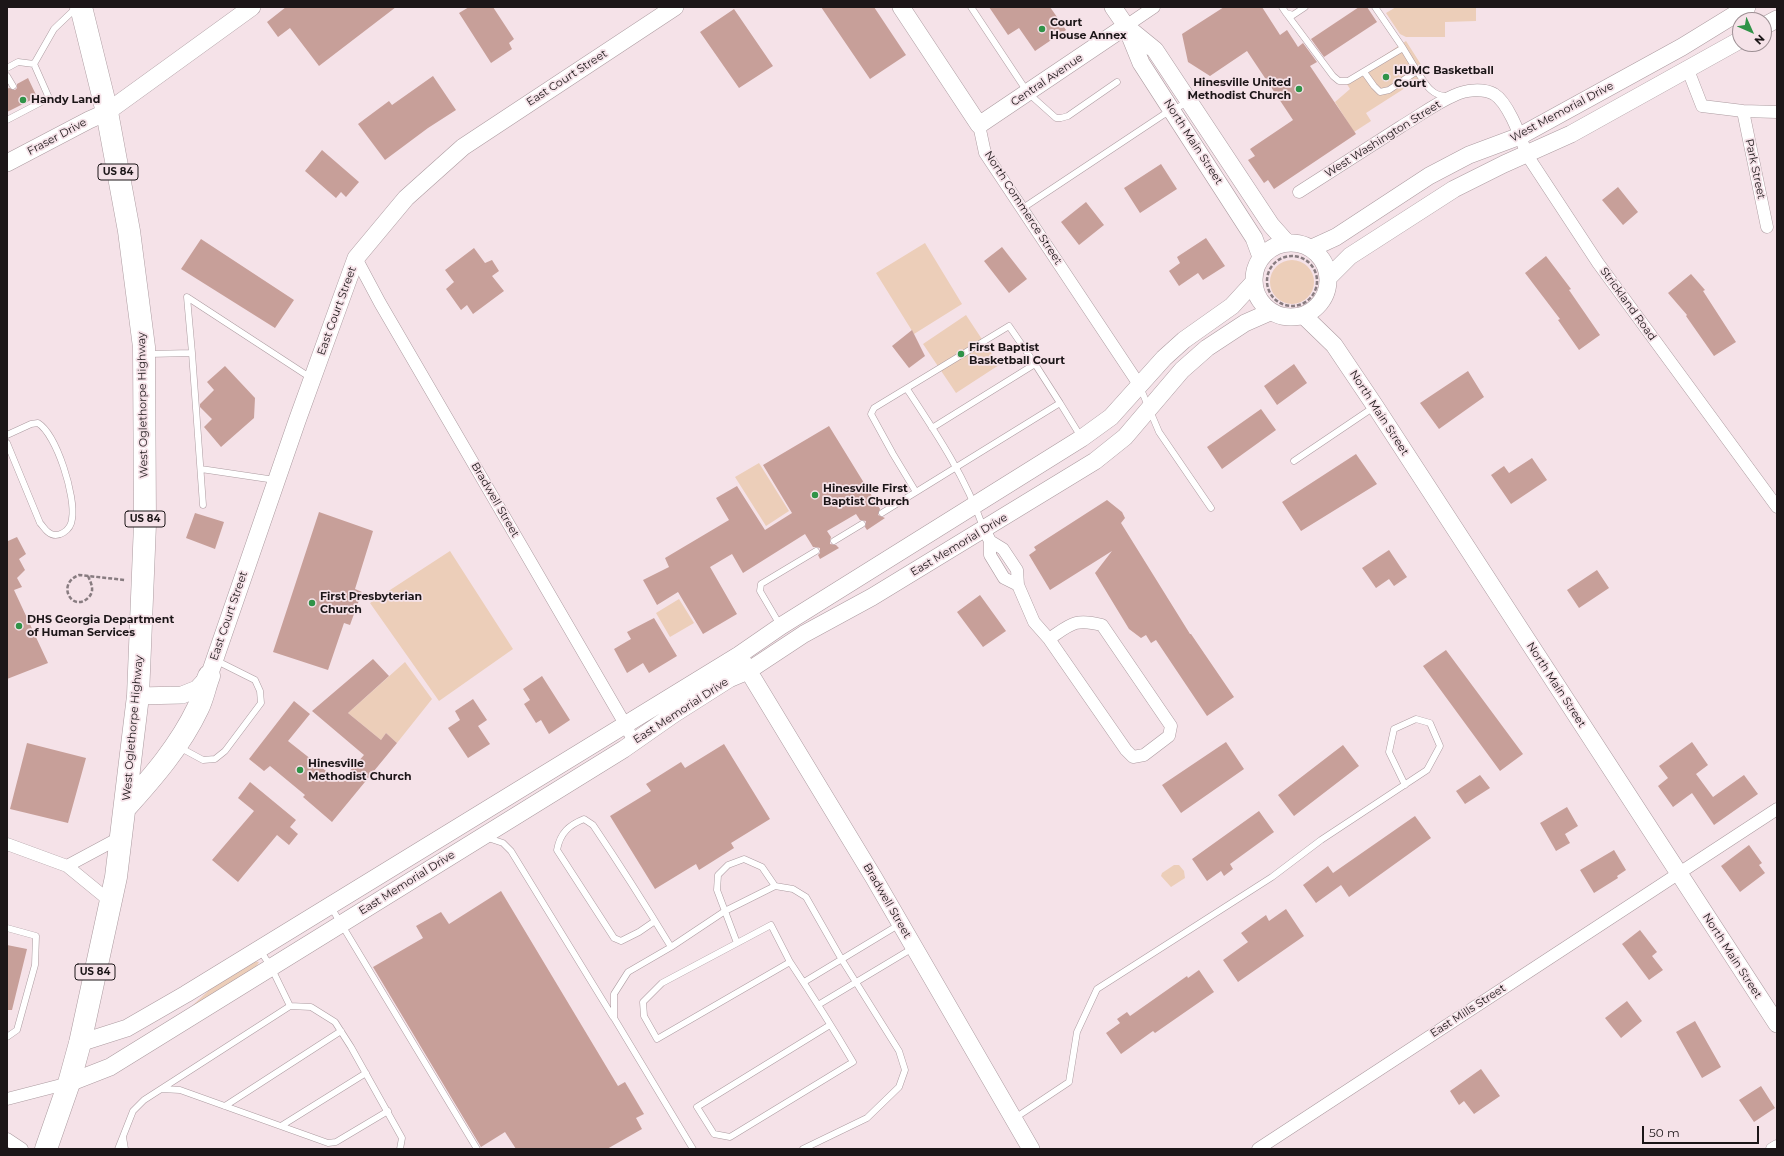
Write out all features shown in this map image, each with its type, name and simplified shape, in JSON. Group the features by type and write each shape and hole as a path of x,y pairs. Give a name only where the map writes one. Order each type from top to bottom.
{"highway":[{"name":"West Oglethorpe Highway","path":"81,7 107,112 129,231 144,354 146,524 138,696 125,808"},
{"path":"125,808 157,773 176,745 199,707 211,668"},
{"name":"US 84","path":"46,1149 69,1083 80,1043 111,902 125,808"}],"main road":[{"name":"Fraser Drive","path":"7,163 107,112 252,7"},
{"name":"East Court Street","path":"138,696 182,695 197,689 211,668 356,258 406,198 463,148 675,7"},
{"name":"North Commerce Street","path":"900,7 979,125"},
{"name":"North Main Street","path":"1113,7 1126,26 1141,63 1254,238 1261,257"},
{"name":"West Memorial Drive","path":"1308,254 1429,176 1469,155 1520,136 1682,47 1747,7"},
{"name":"Central Avenue","path":"979,125 1126,26"},
{"name":"North Main Street","path":"1126,26 1155,50 1271,225 1287,243"},
{"name":"West Memorial Drive","path":"1328,278 1350,256 1454,189 1570,134 1732,45"},
{"path":"1287,243 1297,243 1308,254 1321,257 1325,264 1328,278 1326,295 1320,304 1304,316 1285,317 1270,312 1261,302 1256,293 1254,283 1254,272 1261,257 1271,248 1287,243"},
{"name":"East Memorial Drive","path":"80,1043 127,1028 259,949 739,654 781,626 1082,438 1111,417 1164,358 1184,340 1232,306 1254,283"},
{"name":"North Main Street","path":"1320,304 1334,345"},
{"name":"East Memorial Drive","path":"69,1083 110,1067 482,837 634,742 723,683 748,671 804,634 872,596 987,536 1095,461 1125,437 1182,370 1207,348 1245,322 1270,312"},
{"name":"North Main Street","path":"1304,316 1334,345 1375,406 1777,1024"},
{"name":"Bradwell Street","path":"739,654 900,923 1032,1149"}],"street":[{"name":"Central Avenue","path":"1126,26 1154,7"},
{"path":"1688,70 1702,106 1743,111 1777,112"},
{"name":"West Washington Street","path":"1299,192 1426,111 1455,95 1469,91 1482,91 1493,94"},
{"name":"Strickland Road","path":"1493,94 1501,100 1520,136 1527,155 1598,263 1777,507"},
{"name":"Park Street","path":"1743,111 1767,227"},
{"name":"North Commerce Street","path":"979,125 985,153 1140,386"},
{"name":"Bradwell Street","path":"356,258 380,303 625,724 634,742"},
{"path":"987,536 990,555 1004,578 1018,585 1034,622 1049,639 1133,758 1144,755 1169,736 1171,726 1102,625 1085,620 1071,624 1049,639"},
{"name":"East Mills Street","path":"1258,1149 1777,809"},
{"path":"67,866 121,837"},
{"path":"7,844 67,866 111,902"},
{"path":"7,1099 69,1083"},
{"path":"7,1139 22,1149"},
{"path":"1772,1149 1777,1146"}],"lane":[{"path":"34,64 54,29 78,7"},
{"path":"971,7 1028,93 1056,118 1068,116 1117,82"},
{"path":"1284,10 1293,15 1305,7"},
{"path":"1375,7 1428,87 1438,96 1455,95"},
{"path":"1284,10 1328,70 1339,81 1348,81 1403,48"},
{"path":"7,68 18,62 34,64"},
{"path":"7,120 49,98 34,64"},
{"path":"1364,72 1380,92 1389,90 1417,71"},
{"path":"7,76 13,86"},
{"path":"1023,208 1172,110 1189,101"},
{"path":"23,104 26,110"},
{"path":"203,505 188,297 312,379"},
{"path":"916,492 892,454 870,414 874,408 1009,326 1082,438"},
{"path":"144,354 192,353"},
{"path":"932,428 1035,364"},
{"path":"1140,386 1159,432 1211,508"},
{"path":"907,389 957,467 975,505 987,536"},
{"path":"882,513 1060,403"},
{"path":"1294,461 1375,406"},
{"path":"7,435 31,424 38,423 49,433 65,470 71,489 72,519 68,528 62,534 54,536 47,532 40,523 7,443"},
{"path":"201,469 277,480"},
{"path":"834,541 862,524"},
{"path":"781,626 760,591 761,584 816,551"},
{"path":"176,745 203,760 215,759 225,751 261,703 260,691 255,680 211,668"},
{"path":"1014,1119 1069,1082 1077,1032 1097,989 1272,877 1321,840 1405,785 1427,770 1440,746 1430,723 1416,719 1394,729 1389,752 1405,785"},
{"path":"655,921 639,932 621,941 614,938 557,850 559,841 564,831 574,823 584,819 593,824 655,921 671,947"},
{"path":"482,837 499,841 512,851 693,1149"},
{"path":"737,943 717,890 718,875 728,865 744,860 762,867 775,886"},
{"path":"614,1018 614,994 628,972 671,947 725,911 775,886 793,889 806,897 842,960 899,1051 905,1070 899,1086 867,1118 803,1149"},
{"path":"330,905 478,1149"},
{"path":"804,982 900,923"},
{"path":"790,962 657,1039 644,1016 643,1002 662,983 771,925 790,962 804,982 853,1062 730,1137 714,1134 697,1107 830,1025"},
{"path":"7,928 36,936 35,965 17,1030 7,1037"},
{"path":"818,1005 914,947"},
{"path":"259,949 271,967 290,1006"},
{"path":"118,1149 133,1111 144,1100 290,1006 311,1007 335,1022 366,1072 402,1138 400,1149"},
{"path":"224,1106 341,1031"},
{"path":"281,1126 366,1072"},
{"path":"160,1089 170,1088 180,1090 328,1143 336,1142 388,1112"},
{"path":"123,1136 125,1149"}],"path":[{"path":"1308,254 1316,278 1316,286 1313,294 1300,304 1291,306 1276,300 1270,293 1267,285 1267,277 1274,263 1288,256 1308,254"},
{"path":"88,576 93,587 91,594 85,601 78,602 72,600 69,596 68,583 72,578 79,575 143,581"}],"shaded area":[{"path":"1396,7 1476,7 1476,21 1445,22 1445,37 1406,37 1400,34 1386,13"},
{"name":"HUMC Basketball Court","path":"1406,41 1427,74 1366,113 1371,121 1354,132 1335,102 1350,89 1345,81"},
{"path":"925,243 962,304 914,334 876,273"},
{"path":"1296,260 1308,266 1313,274 1313,290 1308,298 1300,303 1288,304 1276,298 1271,290 1270,278 1276,266 1284,261"},
{"name":"First Baptist Basketball Court","path":"966,315 999,365 956,393 923,344"},
{"path":"759,463 789,511 766,526 735,477"},
{"path":"450,551 513,649 439,701 370,603"},
{"path":"679,599 694,623 670,637 656,613"},
{"path":"405,662 432,699 397,743 386,733 381,740 348,713"},
{"path":"1174,865 1179,865 1184,871 1185,878 1171,887 1161,876 1162,873"},
{"path":"253,961 259,962 254,970 195,1007 193,1005 219,981"}],"building":[{"path":"286,7 396,7 319,66 290,28 278,37 267,22"},
{"path":"469,7 493,7 514,39 509,43 512,49 491,63 459,13"},
{"path":"821,7 874,7 906,55 870,79"},
{"name":"Court House Annex","path":"989,7 1050,7 1066,30 1035,51 1019,28 1008,35"},
{"name":"Hinesville United Methodist Church","path":"1224,7 1262,7 1280,35 1287,30 1298,47 1303,43 1317,62 1310,66 1356,134 1274,189 1268,180 1264,183 1248,160 1255,156 1250,149 1293,120 1247,51 1210,76 1188,62 1182,34"},
{"path":"1359,7 1367,7 1377,22 1324,57 1311,39"},
{"path":"734,9 773,66 739,88 700,32"},
{"path":"433,76 456,110 428,128 385,160 358,124 389,101 392,105"},
{"path":"28,78 37,97 7,112 7,89 9,88 15,90 17,88 17,84"},
{"path":"322,150 359,182 346,197 341,192 336,198 305,171"},
{"path":"1161,164 1177,189 1140,213 1124,188"},
{"path":"1618,187 1638,212 1623,225 1602,200"},
{"path":"1086,202 1104,225 1079,245 1061,222"},
{"path":"1206,238 1225,266 1203,280 1198,273 1179,286 1169,271 1180,263 1177,257"},
{"path":"201,239 294,300 275,328 181,269"},
{"path":"1002,247 1027,279 1009,293 984,261"},
{"path":"474,248 485,263 492,260 499,271 492,276 504,291 473,314 467,305 461,310 446,289 454,282 445,270"},
{"path":"1546,256 1571,289 1569,290 1600,335 1579,350 1558,320 1560,319 1525,273"},
{"path":"1691,274 1705,290 1703,291 1736,342 1714,356 1686,316 1687,315 1668,293"},
{"path":"912,330 925,356 909,368 892,346"},
{"path":"1294,364 1307,383 1277,405 1264,386"},
{"path":"225,366 255,398 254,418 221,447 204,427 212,419 200,407 200,404 214,390 207,382"},
{"path":"1468,371 1484,397 1439,429 1420,403"},
{"path":"1261,409 1276,430 1222,469 1207,447"},
{"path":"829,426 880,509 878,515 885,518 867,530 865,527 866,521 860,520 856,514 827,531 831,537 830,544 836,545 839,548 820,559 818,555 820,553 820,548 813,547 805,534 743,573 732,554 710,567 737,614 703,634 678,592 657,605 643,580 669,567 665,558 729,520 716,498 737,486 765,530 792,513 763,465"},
{"path":"1356,454 1377,484 1301,531 1282,502"},
{"path":"1532,458 1547,480 1511,504 1491,475 1504,466 1509,473"},
{"path":"1107,500 1122,512 1125,518 1121,523 1190,634 1234,697 1207,716 1156,640 1151,643 1146,635 1141,638 1129,629 1095,573 1112,551 1050,590 1029,555 1036,550 1034,547"},
{"path":"319,512 373,531 355,589 362,592 350,625 344,623 328,670 273,652"},
{"path":"195,513 224,522 215,549 186,538"},
{"name":"DHS Georgia Department of Human Services","path":"17,537 26,554 19,559 25,570 17,578 22,587 14,590 48,663 7,679 7,539 8,541"},
{"path":"1389,550 1407,577 1394,586 1389,579 1376,588 1362,568"},
{"path":"1597,570 1609,588 1579,608 1567,590"},
{"path":"980,595 1006,631 983,647 957,612"},
{"path":"654,618 677,656 649,673 643,663 627,673 614,649 631,639 627,632"},
{"path":"1446,650 1523,754 1500,771 1423,666"},
{"name":"Hinesville Methodist Church","path":"373,659 389,676 348,713 381,740 386,733 397,743 332,822 303,797 305,795 270,766 264,771 249,759 294,701 310,714 288,741 340,782 364,755 312,711"},
{"path":"542,676 570,720 549,734 541,720 536,723 524,704 530,700 523,689"},
{"path":"473,699 487,720 478,726 490,744 468,758 448,728 460,720 455,711"},
{"path":"1226,742 1244,769 1181,813 1162,785"},
{"path":"1692,742 1708,765 1696,774 1713,797 1744,775 1758,794 1714,825 1692,793 1673,807 1658,786 1668,778 1659,766"},
{"path":"27,743 86,758 68,823 10,809"},
{"path":"724,744 770,819 731,843 734,848 699,870 696,864 655,889 610,816 651,791 646,784 681,762 685,768"},
{"path":"1343,745 1359,766 1294,816 1278,795"},
{"path":"1480,775 1490,788 1465,804 1456,791"},
{"path":"250,782 296,820 290,827 298,834 289,845 277,835 238,882 212,860 254,811 238,798"},
{"path":"1567,807 1578,826 1565,834 1570,843 1556,851 1540,823"},
{"path":"1259,811 1274,832 1230,864 1233,869 1224,876 1221,871 1207,881 1192,859"},
{"path":"1415,816 1431,838 1349,897 1341,885 1316,903 1303,885 1328,866 1333,873"},
{"path":"1749,845 1762,863 1759,865 1765,873 1740,892 1721,866"},
{"path":"1614,850 1626,870 1617,876 1618,878 1594,893 1580,870"},
{"path":"501,891 618,1086 625,1082 644,1114 636,1118 642,1129 607,1149 516,1149 505,1132 481,1147 373,967 423,938 416,926 441,912 449,924"},
{"path":"1286,909 1304,936 1238,982 1223,960 1248,942 1241,933 1266,915 1269,921"},
{"path":"1640,930 1657,952 1652,956 1663,970 1649,980 1622,944"},
{"path":"7,945 27,949 12,1010 7,1010"},
{"path":"1199,970 1214,992 1155,1033 1153,1031 1121,1054 1106,1033 1120,1023 1117,1019 1127,1012 1130,1016 1187,976 1188,978"},
{"path":"1627,1001 1642,1021 1621,1038 1605,1018"},
{"path":"1695,1021 1721,1067 1702,1078 1676,1032"},
{"path":"1481,1069 1500,1096 1474,1114 1464,1101 1459,1105 1450,1091"},
{"path":"1761,1086 1775,1108 1754,1122 1739,1100"}],"place":[{"name":"Court House Annex","path":"1042,29"},
{"name":"HUMC Basketball Court","path":"1386,77"},
{"name":"Hinesville United Methodist Church","path":"1299,89"},
{"name":"Handy Land","path":"23,100"},
{"name":"First Baptist Basketball Court","path":"961,354"},
{"name":"Hinesville First Baptist Church","path":"815,495"},
{"name":"First Presbyterian Church","path":"312,603"},
{"name":"DHS Georgia Department of Human Services","path":"19,626"},
{"name":"Hinesville Methodist Church","path":"300,770"}]}
